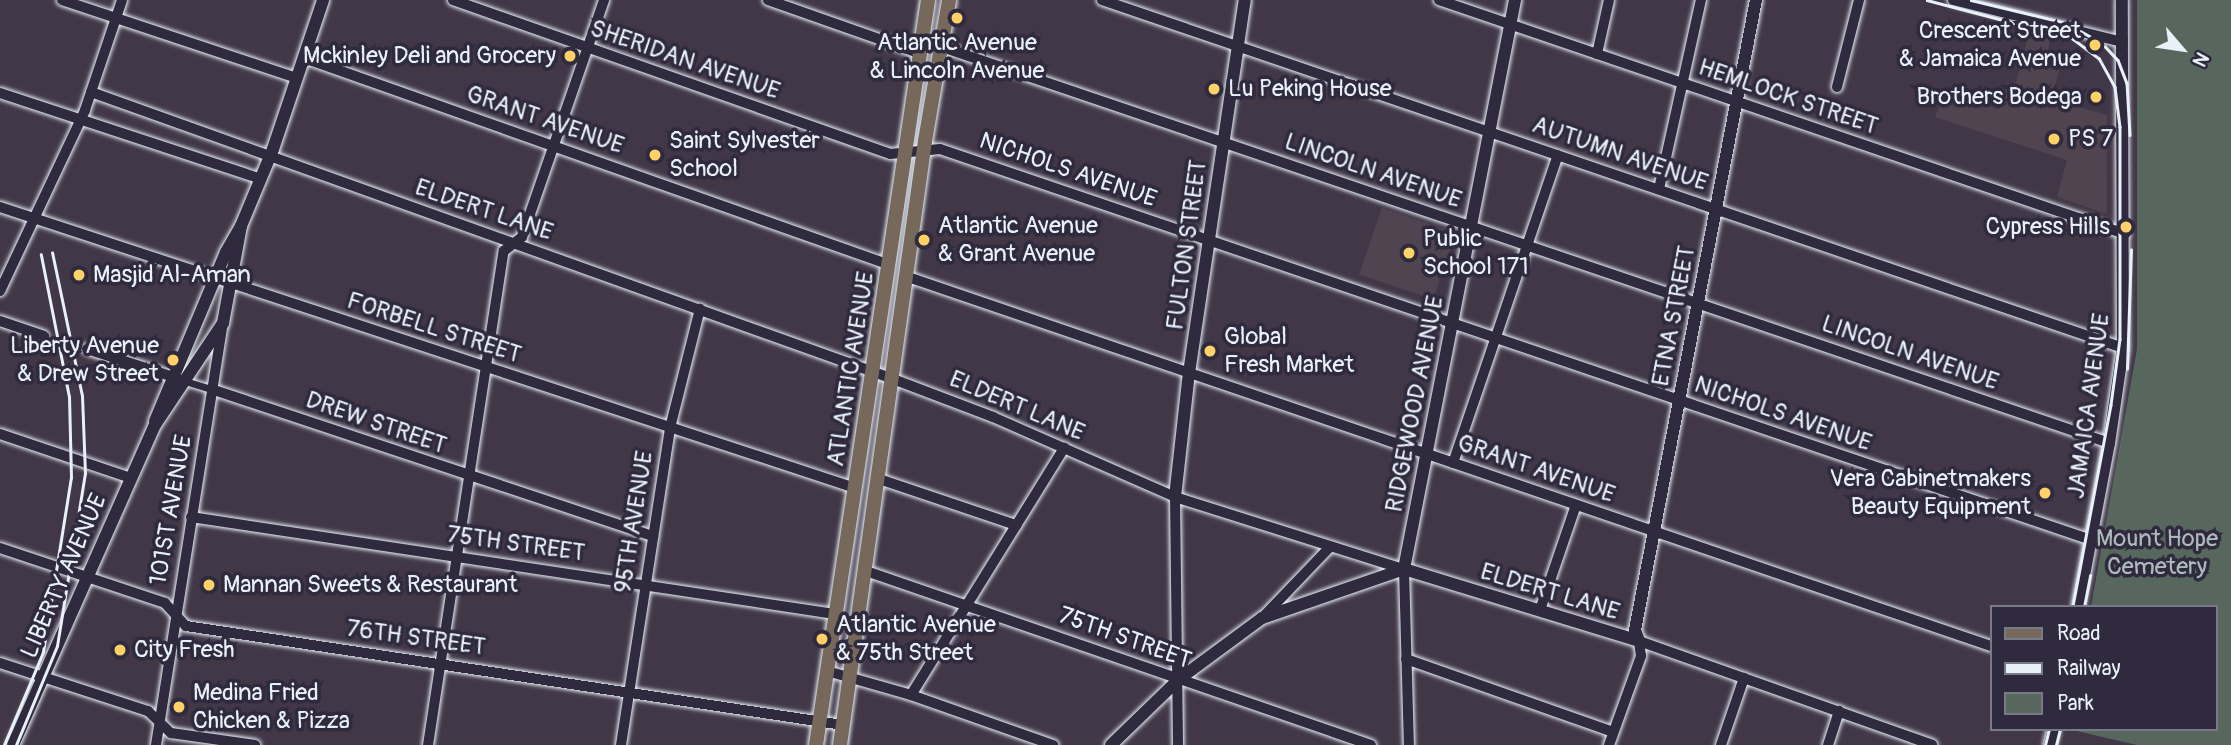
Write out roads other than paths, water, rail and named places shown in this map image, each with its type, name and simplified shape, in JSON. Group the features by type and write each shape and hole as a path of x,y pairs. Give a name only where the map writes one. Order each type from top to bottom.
{"main road":[{"name":"LIBERTY AVENUE","path":"178,379 216,278 270,158 323,0"},
{"name":"ATLANTIC AVENUE","path":"816,745 928,0"},
{"name":"ATLANTIC AVENUE","path":"840,745 924,151 949,0"},
{"name":"FULTON STREET","path":"1175,497 1189,373 1245,0"},
{"name":"RIDGEWOOD AVENUE","path":"1405,569 1515,0"},
{"name":"ETNA STREET","path":"1639,641 1635,630 1756,0"},
{"name":"JAMAICA AVENUE","path":"2078,605 2109,443 2123,348 2125,233 2122,0"},
{"name":"LIBERTY AVENUE","path":"230,283 241,226"},
{"name":"101ST AVENUE","path":"223,323 230,283"},
{"name":"LIBERTY AVENUE","path":"13,745 85,576 155,425 155,416 178,379 223,323"},
{"name":"ELDERT LANE","path":"1405,569 1639,641"},
{"path":"1111,745 1178,680 1262,618 1405,569"}],"street":[{"path":"62,0 297,78"},
{"path":"0,291 80,119 122,0"},
{"name":"SHERIDAN AVENUE","path":"453,0 890,154 905,153"},
{"path":"428,745 504,251 522,237 604,0"},
{"path":"768,0 921,54"},
{"name":"AUTUMN AVENUE","path":"1102,0 2123,348"},
{"name":"HEMLOCK STREET","path":"1439,0 2125,233"},
{"path":"1597,54 1609,0"},
{"path":"1659,189 1700,0"},
{"path":"1837,87 1859,0"},
{"path":"1953,0 1982,4 2123,42"},
{"name":"LINCOLN AVENUE","path":"942,47 2109,443"},
{"name":"GRANT AVENUE","path":"304,58 890,265"},
{"name":"ELDERT LANE","path":"91,92 893,379 1064,448 1175,497 1405,569"},
{"path":"0,93 261,179"},
{"name":"NICHOLS AVENUE","path":"905,153 940,149 2091,540"},
{"path":"1453,463 1558,155"},
{"name":"FORBELL STREET","path":"0,207 855,488"},
{"name":"GRANT AVENUE","path":"908,277 1990,646"},
{"name":"95TH AVENUE","path":"621,745 670,428 700,309"},
{"path":"0,321 44,336"},
{"name":"101ST AVENUE","path":"156,745 223,323"},
{"name":"DREW STREET","path":"87,349 653,536"},
{"path":"0,435 131,478"},
{"path":"911,695 1064,448"},
{"path":"879,478 1016,525"},
{"path":"1175,497 1178,745"},
{"path":"1540,610 1576,505"},
{"name":"75TH STREET","path":"191,517 835,614"},
{"path":"1262,618 1330,547"},
{"name":"76TH STREET","path":"0,548 165,603 186,626 843,725"},
{"path":"1405,569 1409,745"},
{"name":"75TH STREET","path":"866,570 1371,745"},
{"path":"1609,745 1641,656 1639,641"},
{"name":"ELDERT LANE","path":"1639,641 1932,745"},
{"path":"1406,659 1614,732"},
{"path":"0,663 148,711 171,733 255,745"},
{"path":"828,671 911,695 1053,745"},
{"path":"1721,745 1744,678"},
{"path":"1828,745 1839,712"}],"railway":[{"path":"1927,0 2072,38 2099,58 2115,87 2120,127 2120,339 2111,405 2073,605"},
{"path":"1971,0 2066,23 2102,43 2118,60 2127,83 2130,135"},
{"path":"2127,369 2131,250"},
{"path":"16,745 57,646 85,474 82,396 52,253"},
{"path":"4,745 43,652 71,478 69,397 41,255"},
{"path":"2084,605 2090,576"},
{"path":"2045,745 2048,731"},
{"path":"2056,745 2060,731"}],"place":[{"name":"Atlantic Avenue & Lincoln Avenue","path":"957,18"},
{"name":"Crescent Street & Jamaica Avenue","path":"2095,45"},
{"name":"Mckinley Deli and Grocery","path":"570,56"},
{"name":"Lu Peking House","path":"1214,89"},
{"name":"Brothers Bodega","path":"2096,97"},
{"name":"PS 7","path":"2054,139"},
{"name":"Saint Sylvester School","path":"655,155"},
{"name":"Cypress Hills","path":"2126,227"},
{"name":"Atlantic Avenue & Grant Avenue","path":"924,240"},
{"name":"Public School 171","path":"1409,253"},
{"name":"Masjid Al-Aman","path":"79,275"},
{"name":"Global Fresh Market","path":"1210,351"},
{"name":"Liberty Avenue & Drew Street","path":"173,360"},
{"name":"Vera Cabinetmakers Beauty Equipment","path":"2045,493"},
{"name":"Mannan Sweets & Restaurant","path":"209,585"},
{"name":"Atlantic Avenue & 75th Street","path":"822,639"},
{"name":"City Fresh","path":"120,650"},
{"name":"Medina Fried Chicken & Pizza","path":"179,707"}],"park label":[{"name":"Mount Hope Cemetery","path":"2157,553"}]}
